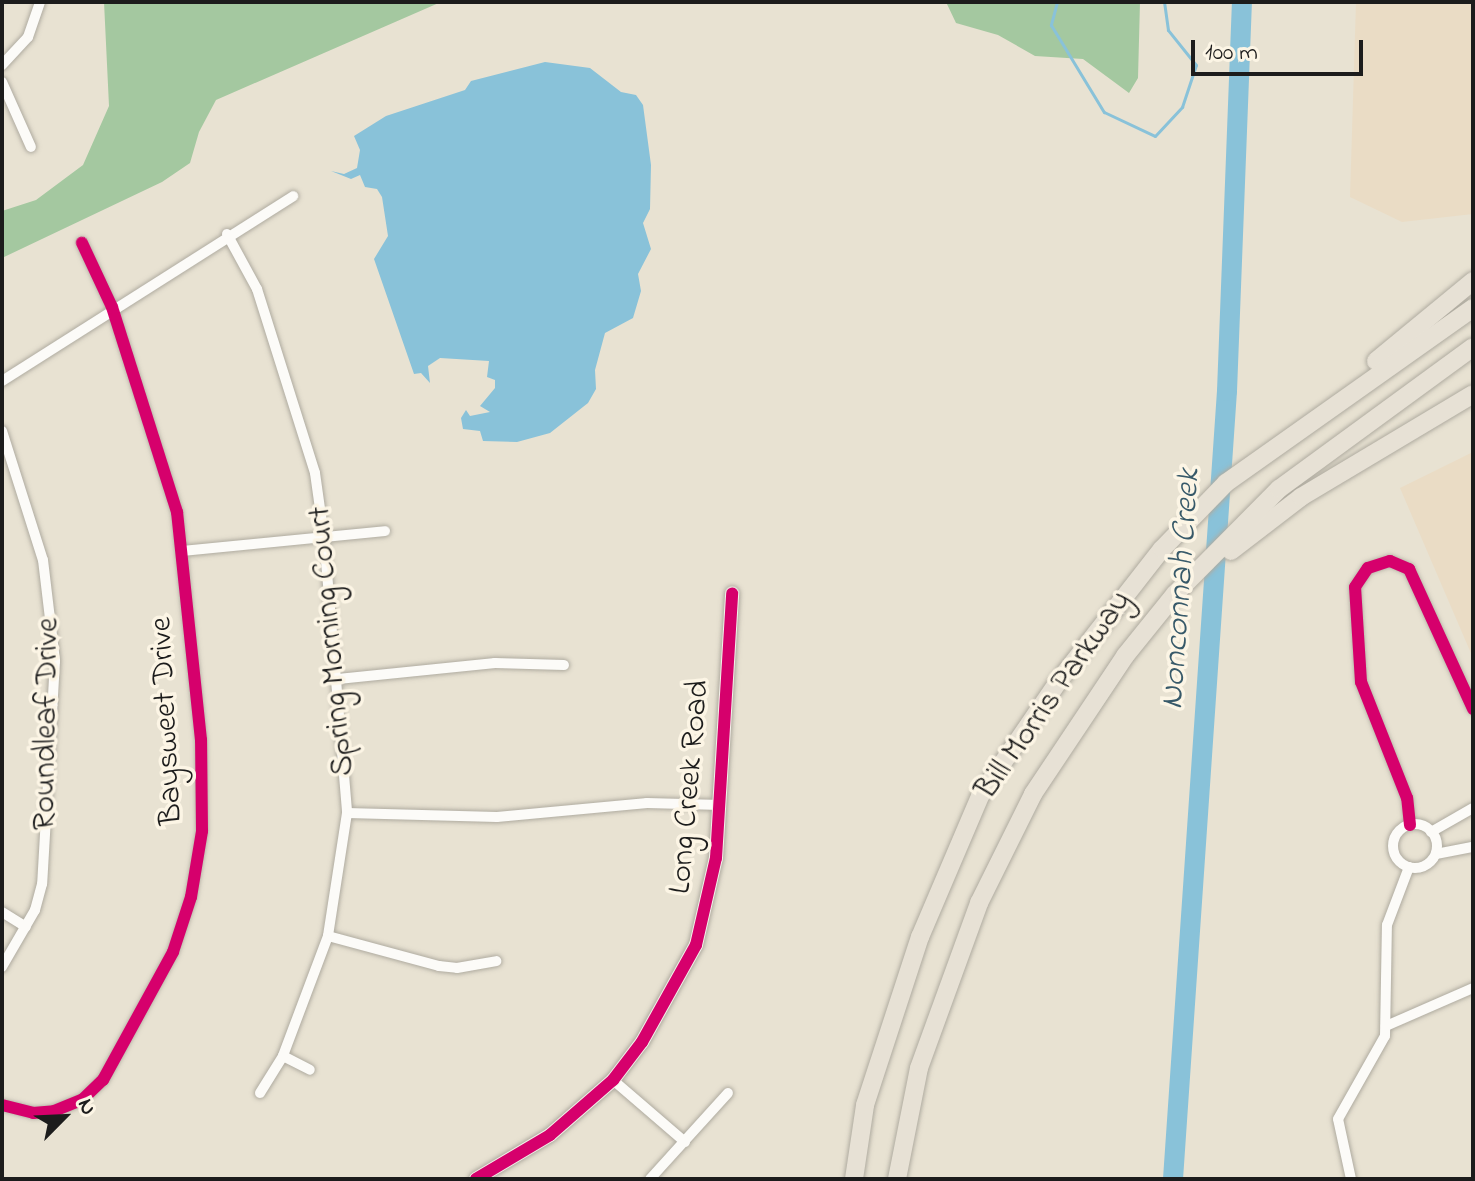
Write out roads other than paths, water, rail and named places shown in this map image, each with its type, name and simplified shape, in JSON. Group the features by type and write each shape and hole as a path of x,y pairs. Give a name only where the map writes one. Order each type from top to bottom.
{"highway":[{"path":"1295,431 1473,281"},
{"name":"Bill Morris Parkway","path":"854,1179 865,1105 920,937 980,796 1058,682 1140,576 1226,483 1295,431 1473,308"},
{"name":"Bill Morris Parkway","path":"897,1179 919,1068 979,903 1033,794 1125,656 1175,594 1307,468 1473,347"},
{"path":"1175,594 1301,497 1473,394"}],"street":[{"path":"2,65 28,37 40,2"},
{"path":"2,82 31,147"},
{"path":"2,381 112,307 293,196"},
{"name":"Spring Morning Court","path":"227,234 257,289 315,473 338,679 347,813 328,936 283,1056 260,1093"},
{"name":"Baysweet Drive","path":"2,1105 33,1113 54,1111 90,1094 156,989 184,923 197,866 204,794 182,551 170,486 112,307 82,243"},
{"name":"Roundleaf Drive","path":"2,431 40,546 54,646 45,866 41,894 2,967"},
{"path":"182,551 385,531"},
{"path":"1410,825 1407,798 1361,682 1355,587 1368,568 1401,563 1417,580 1473,709"},
{"name":"Long Creek Road","path":"476,1179 550,1135 613,1080 642,1042 696,945 716,858 732,593"},
{"path":"338,679 495,663 564,665"},
{"path":"347,813 513,816 647,803 721,805"},
{"path":"1410,825 1431,832 1473,808"},
{"path":"1410,825 1394,841 1399,860 1409,867 1427,865 1436,854 1473,847"},
{"path":"1431,832 1436,854"},
{"path":"1351,1179 1338,1119 1385,1036 1387,925 1392,901 1409,867"},
{"path":"2,912 26,927"},
{"path":"328,936 448,967 496,961"},
{"path":"1386,1026 1473,988"},
{"path":"283,1056 310,1070"},
{"path":"613,1080 685,1142"},
{"path":"650,1179 728,1093"}],"water":[{"path":"545,62 590,68 621,92 636,95 643,105 651,165 650,209 643,223 651,249 638,274 641,291 633,318 605,333 595,370 596,389 588,403 550,433 517,442 483,441 480,431 463,429 461,418 466,410 470,416 490,412 480,406 495,388 495,380 487,377 489,361 440,358 428,366 430,383 421,373 414,374 374,259 388,236 382,197 377,189 365,187 360,175 351,179 331,171 344,174 357,168 360,150 354,136 386,116 465,90 471,81"}],"waterway":[{"path":"1057,2 1051,25 1104,112 1155,136 1182,107 1196,65 1168,30 1164,2"},
{"name":"Nonconnah Creek","path":"1173,1179 1227,391 1242,2"}]}
